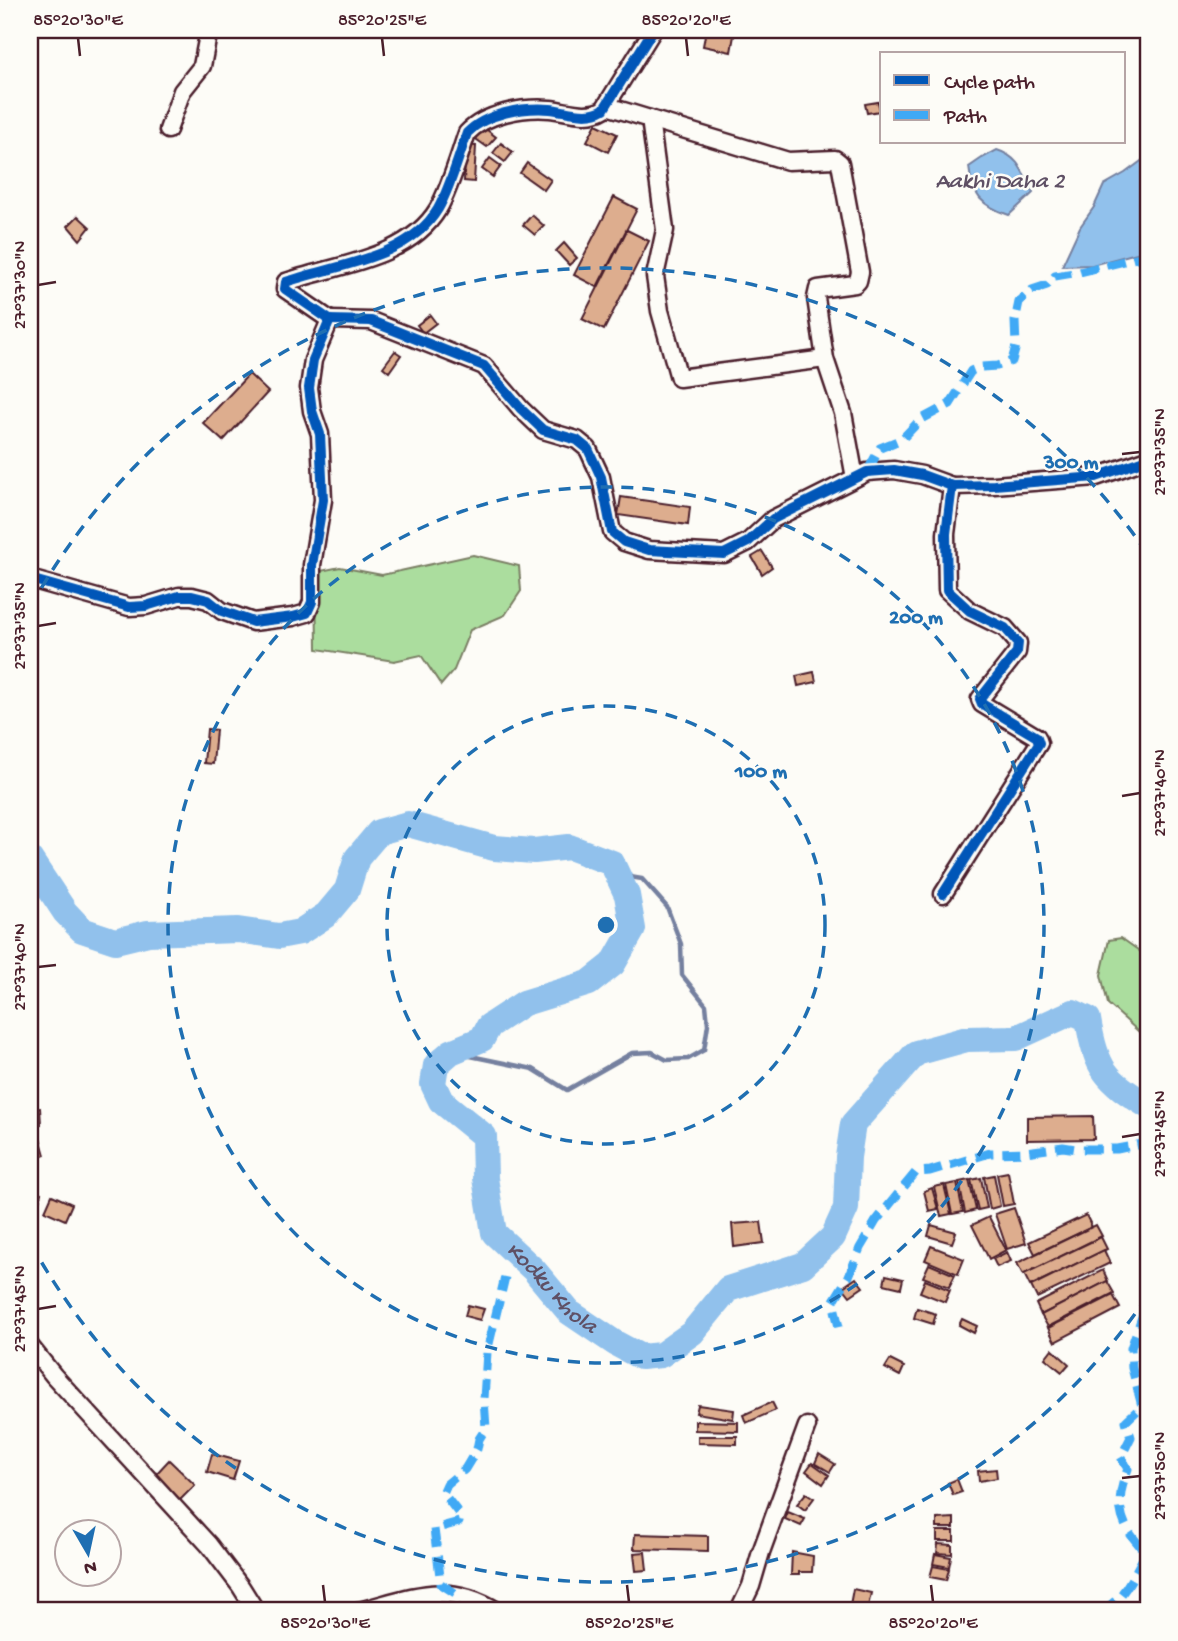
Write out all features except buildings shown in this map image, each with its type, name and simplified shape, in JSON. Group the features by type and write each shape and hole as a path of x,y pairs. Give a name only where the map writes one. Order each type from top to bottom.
{"street":[{"path":"168,130 183,91 202,65 209,30"},
{"path":"653,30 607,106 599,112 590,115 548,109 521,111 492,117 476,124 467,133 438,209 426,223 393,249 286,282 285,289 330,320 371,321 484,366 543,430 577,440 588,449 601,477 612,532 624,542 649,550 724,554 748,542 773,519 867,472 894,470 922,475 952,486 994,485 1096,477 1148,459"},
{"path":"607,106 788,161 835,159 840,163 860,272 855,284 816,292 825,359 842,413 855,478"},
{"path":"650,119 665,230 655,276 660,311 679,378 825,359"},
{"path":"30,579 129,607 146,606 179,596 192,596 208,600 222,611 253,622 293,617 307,612 312,602 312,565 323,500 320,434 312,411 309,388 313,360 330,320"},
{"path":"943,894 1040,743 1037,737 982,704 980,699 1017,652 1018,643 1005,628 970,611 947,590 946,534 952,486"},
{"path":"30,1346 54,1376 209,1545 256,1611"},
{"path":"739,1611 751,1586 807,1426"},
{"path":"358,1611 433,1593 455,1593 479,1600 497,1611"}],"green space":[{"path":"473,555 519,566 521,591 505,615 470,630 454,670 441,685 421,655 394,661 317,649 316,572 340,567 382,575"},
{"path":"1121,938 1148,957 1148,1040 1108,1004 1101,975 1109,940"}],"water":[{"name":"Aakhi Daha 2","path":"997,150 1016,162 1033,193 1009,215 985,204 976,193 970,177 969,167"},
{"path":"1148,156 1148,250 1092,265 1062,266 1104,185"}],"waterway":[{"name":"Kodku Khola","path":"30,859 65,912 82,930 115,941 148,933 238,930 279,936 300,932 326,915 347,890 357,858 379,832 408,824 494,848 534,851 569,847 612,863 627,895 633,929 613,964 589,983 524,1003 489,1026 482,1039 451,1052 436,1065 433,1084 441,1101 484,1136 485,1178 494,1233 534,1270 569,1312 641,1357 661,1355 692,1333 728,1289 803,1265 833,1237 846,1208 848,1157 853,1124 916,1053 967,1039 1016,1038 1073,1012 1088,1019 1095,1050 1105,1072 1122,1089 1148,1106"},
{"path":"451,1052 533,1069 567,1090 632,1053 652,1052 667,1060 688,1059 704,1050 708,1024 706,1005 682,975 681,944 667,907 642,879 618,875"}],"marked path":[{"path":"867,472 880,448 902,439 920,420 950,404 971,371 1012,361 1016,346 1015,321 1019,302 1032,290 1047,285 1055,276 1148,255"},
{"path":"839,1327 833,1302 876,1221 916,1172 930,1171 990,1153 1063,1147 1117,1149 1148,1143"},
{"path":"1147,1144 1148,1197"},
{"path":"455,1593 441,1584 434,1529 459,1522 460,1515 443,1493 447,1484 465,1469 486,1428 484,1399 487,1352 505,1277"},
{"path":"1101,1611 1121,1594 1145,1555 1125,1524 1120,1500 1128,1469 1121,1457 1131,1437 1126,1421 1142,1406 1132,1368 1131,1348 1148,1300"}],"cycle path":[{"path":"30,579 129,607 146,606 179,596 192,596 208,600 222,611 253,622 307,613 312,602 312,565 323,500 320,434 312,411 309,388 313,360 330,320 285,289 286,282 390,250 425,226 442,201 467,133 484,121 494,116 528,109 585,114 604,109 653,30"},
{"path":"330,320 371,321 484,366 543,430 577,440 588,449 601,477 612,532 624,542 649,550 724,554 748,542 773,519 867,472 894,470 922,475 952,486 994,485 1096,477 1148,459"},
{"path":"943,894 1039,743 1037,737 982,704 980,699 1017,652 1018,643 1005,628 970,611 947,590 946,534 952,486"}]}
